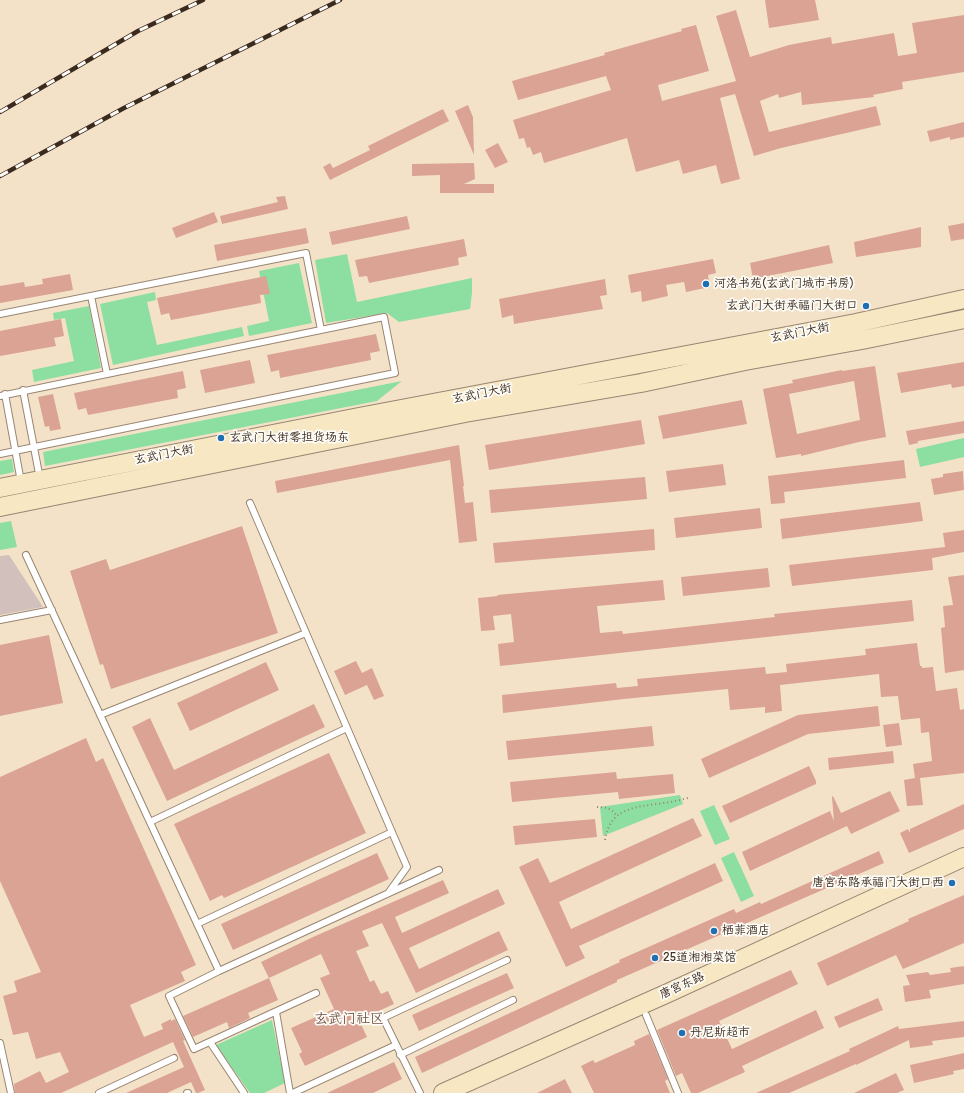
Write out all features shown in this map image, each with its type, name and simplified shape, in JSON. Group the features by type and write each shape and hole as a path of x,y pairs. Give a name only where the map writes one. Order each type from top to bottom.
{"main road":[{"name":"玄武门大街","path":"0,507 23,493 359,417 856,323 964,299"},
{"name":"玄武门大街","path":"42,489 642,383 964,319"},
{"name":"玄武门大街","path":"0,488 23,493"},
{"name":"唐宫东路","path":"443,1093 661,996 964,857"},
{"name":"唐宫东路","path":"472,1093 964,870"}],"lane":[{"path":"0,314 306,253 321,330"},
{"path":"90,296 107,374"},
{"path":"0,454 15,451 34,448 395,373 384,317 3,395 15,451 23,493"},
{"path":"23,391 42,489"},
{"path":"250,503 407,867 388,893"},
{"path":"26,555 219,971"},
{"path":"0,620 52,610"},
{"path":"100,715 306,633"},
{"path":"150,822 347,728"},
{"path":"197,924 392,832"},
{"path":"316,993 194,1049 169,996 219,971 439,870"},
{"path":"420,1093 383,1018 507,960"},
{"path":"400,1054 513,1000"},
{"path":"276,1012 292,1093 396,1045"},
{"path":"646,1015 678,1093"},
{"path":"210,1042 244,1093"},
{"path":"0,1043 11,1093"},
{"path":"99,1093 174,1058"}],"path":[{"path":"605,840 606,832 611,822 620,813 633,808 688,798"},
{"path":"597,807 608,807 617,816"}],"shaded area":[{"path":"9,555 43,607 0,615 0,556"}],"green space":[{"path":"347,254 357,302 472,278 470,309 399,322 387,313 326,323 315,260"},
{"path":"299,263 312,323 249,336 247,326 269,321 259,271"},
{"path":"155,292 156,300 147,302 157,345 242,327 244,336 113,365 100,304"},
{"path":"89,306 101,368 34,382 32,370 74,361 65,318 54,320 53,313"},
{"path":"402,381 377,401 45,466 43,452"},
{"path":"964,438 964,457 920,467 916,449"},
{"path":"12,459 14,472 0,475 0,461"},
{"path":"11,521 17,547 0,550 0,523"},
{"path":"680,795 683,804 603,836 600,807"},
{"path":"714,805 730,839 715,845 700,811"},
{"path":"734,852 754,896 741,902 721,858"},
{"path":"272,1020 285,1083 264,1093 250,1093 216,1045"}],"building":[{"path":"765,0 815,0 819,20 769,28"},
{"path":"736,10 750,57 789,45 831,37 832,44 894,33 898,56 917,53 912,23 964,15 964,72 902,82 903,89 873,95 874,97 802,105 801,92 779,98 778,94 760,101 769,132 876,106 881,125 781,148 754,156 735,94 720,98 740,179 721,184 716,165 683,174 679,160 636,172 627,138 544,163 541,152 533,155 530,147 527,148 524,138 519,139 513,120 611,90 606,76 518,100 512,81 605,55 604,53 682,31 681,29 696,25 709,71 658,85 662,101 736,81 716,16"},
{"path":"468,105 473,117 474,155 455,111"},
{"path":"443,109 449,121 330,180 323,167 330,163 333,168 370,150 368,146"},
{"path":"964,122 964,137 950,140 950,137 930,142 927,131"},
{"path":"498,143 508,162 495,168 485,150"},
{"path":"474,163 475,179 464,184 494,184 494,193 440,193 440,175 412,176 412,164"},
{"path":"285,196 288,209 222,224 220,216 278,202 276,197"},
{"path":"214,212 218,222 176,238 172,228"},
{"path":"407,216 410,229 332,245 329,232"},
{"path":"964,223 964,239 951,241 948,226"},
{"path":"921,227 921,247 856,257 854,242"},
{"path":"306,228 309,243 217,261 214,245"},
{"path":"464,239 467,256 458,258 459,265 369,283 367,276 359,277 355,260"},
{"path":"829,245 833,263 753,279 750,263"},
{"path":"713,259 716,273 708,275 710,287 686,292 684,282 666,285 668,296 642,302 641,291 631,293 628,275"},
{"path":"70,274 73,290 0,303 0,286 24,282 25,287 43,284 42,279"},
{"path":"266,276 270,294 260,295 261,303 171,320 169,313 161,315 157,298"},
{"path":"605,279 607,295 600,296 603,309 514,324 513,315 502,318 499,299"},
{"path":"61,319 64,336 54,338 56,346 0,356 0,331"},
{"path":"376,334 380,351 370,353 371,360 280,378 279,370 271,372 267,355"},
{"path":"250,360 255,383 205,393 200,370"},
{"path":"964,362 964,386 952,388 951,384 901,393 897,373"},
{"path":"875,366 886,437 801,456 801,454 776,458 763,389 793,383 792,380","holes":["854,381 860,420 797,434 789,394"]},
{"path":"183,371 186,388 177,390 178,398 88,415 86,408 78,410 74,393"},
{"path":"53,394 61,429 50,431 49,426 45,427 38,397"},
{"path":"742,400 747,424 663,439 658,416"},
{"path":"641,420 645,444 489,470 485,445"},
{"path":"964,421 964,433 918,441 918,443 909,445 906,431"},
{"path":"459,445 465,503 473,502 477,541 459,543 450,460 277,493 275,481"},
{"path":"904,460 906,478 784,492 785,503 771,504 768,476"},
{"path":"723,464 726,485 669,492 666,471"},
{"path":"963,471 964,490 934,495 931,479 943,477 943,474"},
{"path":"645,477 647,499 491,513 489,490"},
{"path":"920,502 923,521 782,539 780,519"},
{"path":"760,508 762,528 676,538 674,518"},
{"path":"242,526 278,633 111,689 103,664 100,665 70,571 106,559 110,570"},
{"path":"654,529 655,550 495,563 493,543"},
{"path":"964,530 964,552 932,558 933,570 792,586 789,565 945,547 943,533"},
{"path":"768,568 770,587 683,596 681,577"},
{"path":"964,575 964,670 945,673 941,628 945,627 943,606 953,605 948,577"},
{"path":"663,580 665,600 597,606 600,633 622,631 623,634 775,617 774,614 912,600 914,621 500,666 498,644 514,642 511,614 493,616 495,630 481,631 478,598"},
{"path":"49,635 63,703 0,716 0,645"},
{"path":"917,643 920,666 922,666 922,668 933,667 936,691 957,688 960,710 964,709 964,773 920,778 923,805 907,806 904,780 915,778 913,764 932,761 929,732 921,733 920,718 901,720 898,696 881,697 879,674 780,685 782,711 765,713 765,707 730,710 728,689 503,713 502,695 616,683 617,688 638,686 637,679 765,667 766,674 787,672 786,664 866,655 865,649"},
{"path":"356,661 362,673 372,668 384,696 374,700 367,685 345,695 334,671"},
{"path":"266,662 279,690 190,731 177,703"},
{"path":"314,704 325,727 167,801 132,727 150,718 174,770"},
{"path":"878,706 880,726 808,734 709,778 701,759 798,715"},
{"path":"899,723 902,745 886,747 883,725"},
{"path":"652,726 654,746 508,760 506,741"},
{"path":"86,738 96,762 103,758 196,965 181,972 185,981 130,1005 144,1037 163,1029 161,1024 171,1019 171,1021 175,1019 205,1090 198,1093 196,1093 191,1082 167,1093 126,1093 184,1067 173,1042 61,1093 15,1093 14,1084 40,1071 46,1083 69,1072 60,1052 36,1059 28,1032 13,1035 3,996 17,992 14,981 41,972 0,881 0,777"},
{"path":"893,751 894,763 829,770 828,758"},
{"path":"329,753 366,833 224,898 222,895 210,901 174,824"},
{"path":"809,766 816,784 730,823 722,806"},
{"path":"616,772 617,779 673,774 675,793 619,799 618,792 512,802 510,782"},
{"path":"890,791 900,811 851,834 847,826 750,871 742,852 830,811 834,821 833,796 841,813"},
{"path":"964,804 964,829 909,853 900,833 908,829 910,833 910,829"},
{"path":"693,818 702,836 559,902 571,929 715,863 723,881 579,946 585,958 566,967 519,867 538,858 550,883"},
{"path":"595,819 597,837 515,845 513,826"},
{"path":"879,851 884,863 617,980 617,982 422,1073 415,1057 620,962 619,960 734,909 736,913 760,902 761,904"},
{"path":"377,853 389,879 233,950 221,924"},
{"path":"443,880 449,893 395,917 402,933 498,889 505,904 409,948 419,969 499,931 508,950 416,993 382,923 362,931 369,946 356,951 370,982 374,980 381,994 388,991 394,1004 359,1020 367,1037 305,1066 299,1054 302,1052 291,1028 334,1009 320,978 330,974 321,954 269,978 261,962 313,937"},
{"path":"964,895 964,943 903,969 896,955 827,986 817,963 909,921 908,919"},
{"path":"964,966 964,984 929,990 931,998 905,1002 903,986 910,985 906,975 928,972 930,975 951,972 950,968"},
{"path":"791,970 798,984 719,1021 732,1049 816,1010 824,1028 742,1066 745,1072 698,1093 691,1093 682,1073 676,1076 657,1030"},
{"path":"507,973 514,988 419,1031 412,1015"},
{"path":"269,978 278,1000 248,1013 250,1018 229,1028 227,1022 193,1037 183,1016"},
{"path":"878,998 883,1010 839,1028 834,1017"},
{"path":"964,1021 964,1037 932,1041 933,1045 910,1048 909,1040 856,1065 789,1093 756,1093 850,1051 849,1049 898,1026 899,1029"},
{"path":"649,1034 668,1079 665,1081 670,1093 594,1093 581,1066 593,1060 595,1063 635,1045 634,1041"},
{"path":"964,1053 964,1069 953,1071 954,1074 914,1083 910,1065"},
{"path":"394,1062 402,1079 373,1093 327,1093"},
{"path":"896,1073 904,1090 897,1093 854,1093"},
{"path":"565,1079 572,1093 537,1093"}],"railway":[{"path":"0,112 138,31 203,0"},
{"path":"0,176 124,108 340,0"}],"place":[{"name":"河洛书苑(玄武门城市书房)","path":"706,284"},
{"name":"玄武门大街承福门大街口","path":"866,306"},
{"name":"玄武门大街零担货场东","path":"221,438"},
{"name":"唐宫东路承福门大街口西","path":"952,883"},
{"name":"栖菲酒店","path":"714,931"},
{"name":"25道湘湘菜馆","path":"655,958"},
{"name":"丹尼斯超市","path":"682,1033"}],"district":[{"name":"玄武门社区","path":"349,1019"}]}
